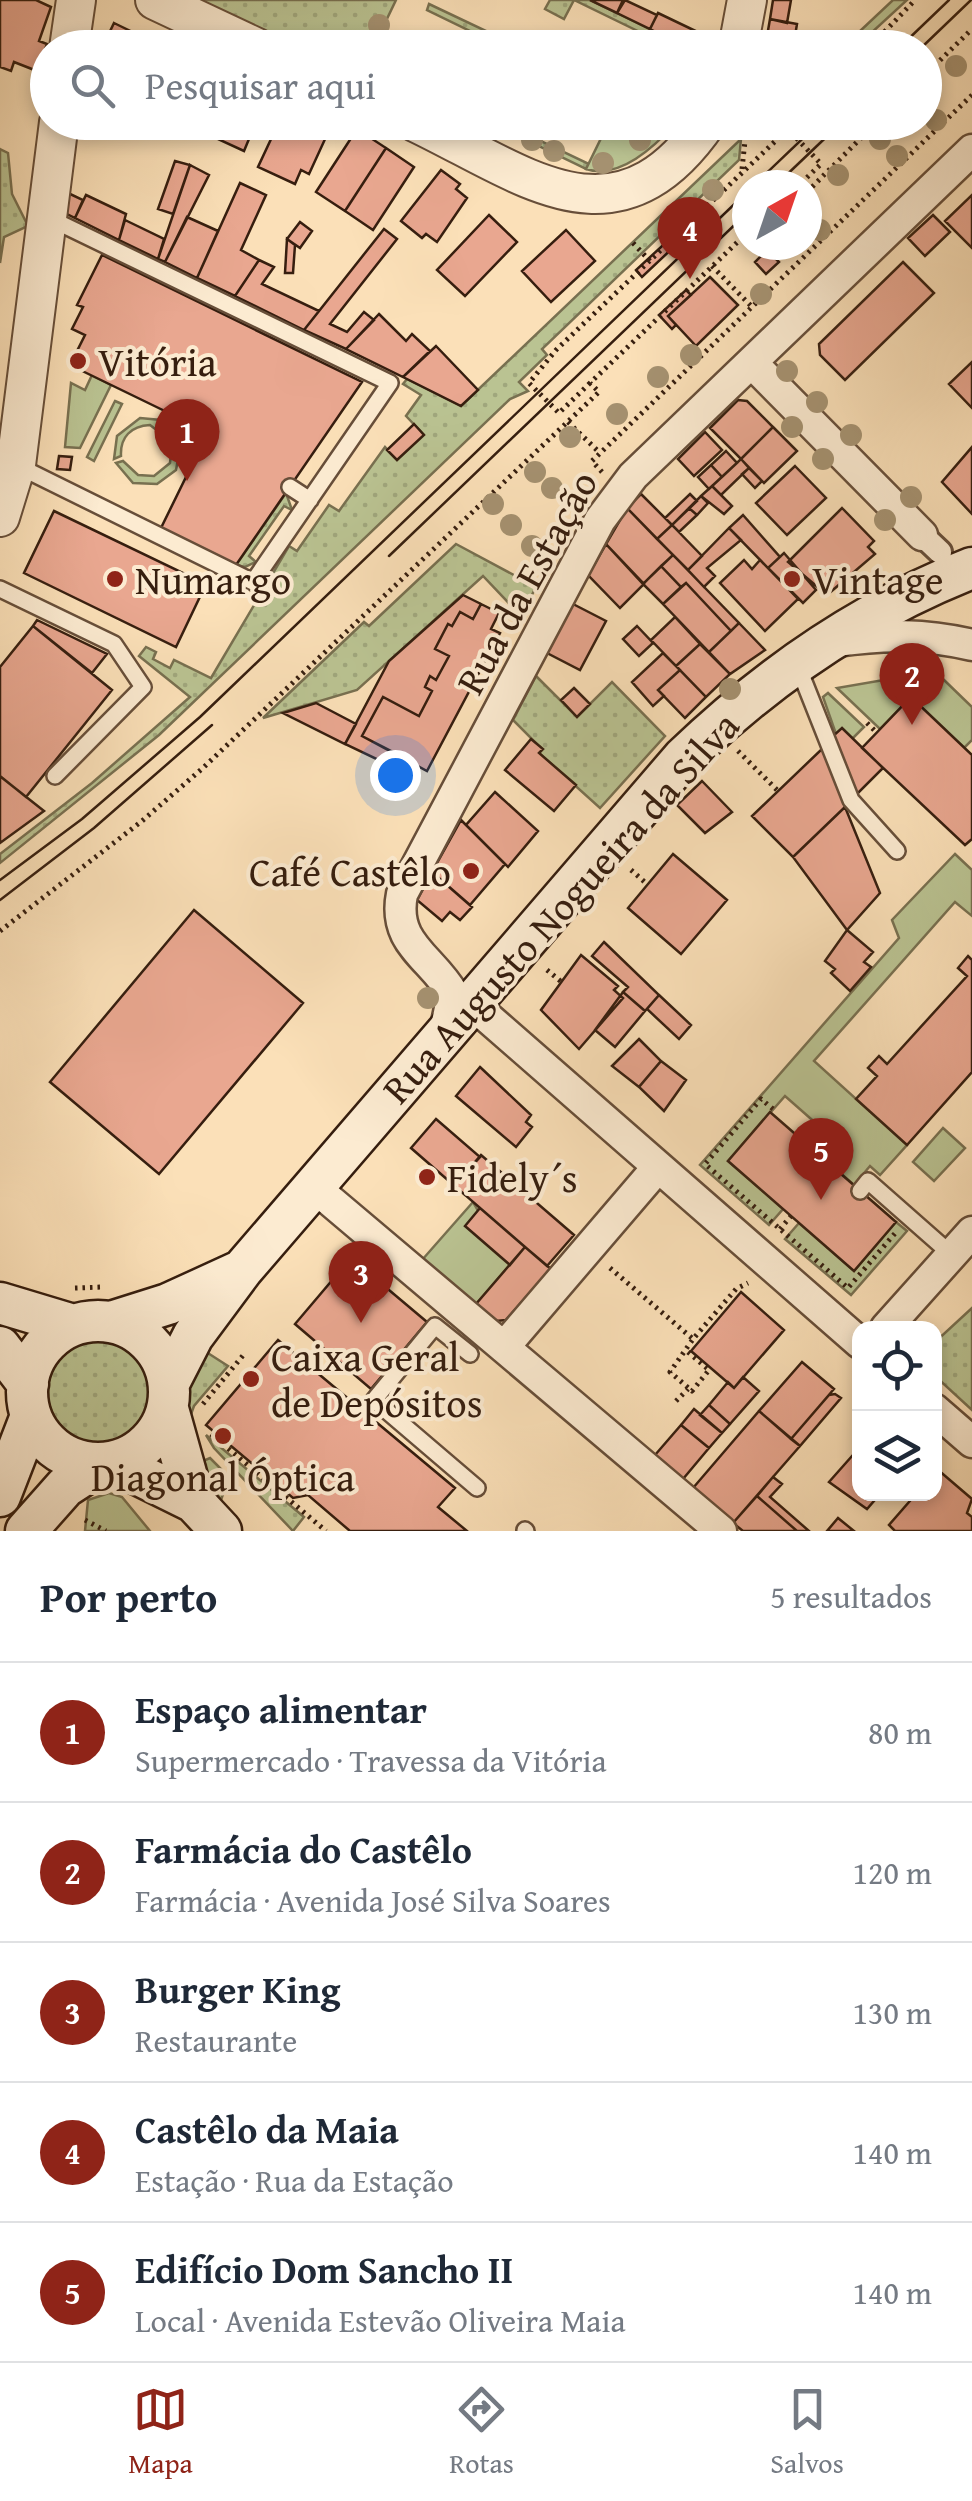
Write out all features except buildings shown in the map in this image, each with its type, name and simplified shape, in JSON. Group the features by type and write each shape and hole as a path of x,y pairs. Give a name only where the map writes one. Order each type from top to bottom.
{"main road":[{"name":"Rua Augusto Nogueira da Silva","path":"178,1401 193,1336 242,1270 683,758 742,701 810,652 892,602 945,552"},
{"name":"Rua Augusto Nogueira da Silva","path":"92,1305 168,1304 242,1270"},
{"path":"0,1304 92,1305 145,1338 161,1359 178,1401 194,1502"},
{"path":"0,1496 42,1348 92,1305"},
{"path":"0,1347 59,1451 108,1462 194,1502 222,1531"},
{"path":"26,1531 66,1487 148,1443 178,1401"}],"street":[{"path":"72,30 76,0"},
{"path":"156,0 218,30"},
{"path":"741,30 747,0"},
{"path":"0,517 57,140"},
{"path":"452,140 556,190 596,197 628,190 656,174 693,140"},
{"name":"Rua da Estação","path":"444,1036 453,994 408,942 399,919 402,894 614,498 972,150"},
{"path":"752,363 945,552"},
{"path":"810,652 872,636 938,636 972,645"},
{"path":"471,1004 852,1336"},
{"path":"504,1347 658,1167"},
{"path":"314,1187 722,1531"},
{"path":"892,1321 962,1244"},
{"path":"936,1411 972,1442"}],"lane":[{"path":"14,428 253,582 390,384 46,216"},
{"path":"290,487 310,500"},
{"path":"0,589 114,644 143,686 54,776"},
{"path":"810,652 850,800 897,851"},
{"path":"860,1191 868,1181 962,1244"},
{"path":"470,1354 435,1326 374,1400 477,1488"}],"path":[{"path":"886,30 915,0"},
{"path":"942,58 972,29"},
{"path":"742,170 745,140"},
{"path":"744,170 775,140"},
{"path":"801,140 821,164 814,170"},
{"path":"822,177 859,140"},
{"path":"732,182 529,383 558,413 732,247"},
{"path":"633,243 650,261"},
{"path":"712,265 752,307"},
{"path":"0,931 142,822 204,767 568,422 598,392 590,383"},
{"path":"568,422 600,453"},
{"path":"867,724 877,732"},
{"path":"732,745 778,791"},
{"path":"626,866 647,884"},
{"path":"541,964 564,984"},
{"path":"773,1109 761,1099 704,1164 848,1288 902,1226"},
{"path":"778,1230 791,1216"},
{"path":"596,1256 693,1339"},
{"path":"688,1352 670,1372 692,1392 709,1370 688,1352 684,1349 736,1289"},
{"path":"178,1401 245,1353"},
{"path":"676,1402 688,1388"},
{"path":"209,1432 323,1530"},
{"path":"86,1520 106,1531"}],"green space":[{"path":"189,0 396,0 382,30 252,30"},
{"path":"550,0 574,0 564,19 545,9"},
{"path":"574,0 590,0 652,30 636,30"},
{"path":"893,0 907,0 874,30 861,30"},
{"path":"429,4 484,30 468,30 427,10"},
{"path":"526,140 539,140 589,164 586,169"},
{"path":"600,140 659,140 624,165 611,170 586,169"},
{"path":"741,140 739,160 542,349 547,355 519,382 528,391 510,399 159,735 0,863 0,854 92,783 190,697 139,656 146,647 156,652 153,659 170,668 174,660 211,678 289,546 297,551 329,505 339,511 385,447 397,460 423,434 406,416 421,395 403,384 407,379 461,406"},
{"path":"0,149 8,153 12,194 28,226 4,237 0,263"},
{"path":"92,375 111,385 80,448 65,447 71,383 85,390"},
{"path":"115,401 122,404 94,461 87,457"},
{"path":"140,418 161,420 179,438 171,441 150,425 137,428 125,438 121,456 114,459 117,436"},
{"path":"181,443 176,470 157,484 133,483 116,463 123,461 138,475 154,476 170,463 172,445"},
{"path":"286,493 292,510 284,506 249,556 256,562 245,567 236,565"},
{"path":"456,544 536,587 521,616 483,576 357,690 263,718 364,622 369,626"},
{"path":"536,676 577,717 612,682 665,736 600,808 539,753 542,749 513,720"},
{"path":"907,676 929,678 880,729 837,688"},
{"path":"943,679 972,707 972,740 964,748 918,705"},
{"path":"828,693 864,727 852,739 836,734 823,697"},
{"path":"955,854 972,870 972,916 955,902 814,1061 907,1145 880,1175 870,1166 854,1185 814,1150 827,1133 785,1096 728,1161 783,1209 769,1225 700,1165 899,938 892,920"},
{"path":"943,1128 965,1148 934,1181 913,1162"},
{"path":"473,1202 510,1265 476,1304 422,1260"},
{"path":"896,1222 907,1231 851,1295 785,1239 799,1223 854,1271"},
{"path":"972,1308 972,1410 942,1382 942,1336"},
{"path":"100,1340 120,1344 137,1355 148,1372 152,1392 148,1412 137,1429 120,1440 100,1444 80,1440 63,1429 52,1412 48,1392 52,1372 63,1355 80,1344"},
{"path":"200,1348 228,1366 194,1406 190,1417 184,1409"},
{"path":"206,1435 304,1517 293,1531 214,1448"},
{"path":"210,1458 229,1477 221,1500 196,1464"},
{"path":"109,1493 122,1497 150,1531 85,1531 88,1500"}],"tram line":[{"path":"918,30 949,0"},
{"path":"940,30 971,0"},
{"path":"770,170 801,140"},
{"path":"792,170 823,140"},
{"path":"0,880 82,819 200,717 732,206"},
{"path":"389,556 732,227"},
{"path":"0,900 94,828 212,725"}],"place":[{"name":"Castêlo da Maia","path":"690,279"},
{"name":"Vitória","path":"78,361"},
{"name":"Espaço alimentar","path":"187,481"},
{"name":"Numargo","path":"115,579"},
{"name":"Vintage","path":"792,579"},
{"name":"Farmácia do Castêlo","path":"912,725"},
{"name":"Café Castêlo","path":"471,871"},
{"name":"Fidely´s","path":"427,1177"},
{"name":"Edifício Dom Sancho II","path":"821,1200"},
{"name":"Burger King","path":"361,1323"},
{"name":"Caixa Geral de Depósitos","path":"251,1379"},
{"name":"Diagonal Óptica","path":"223,1436"}]}
